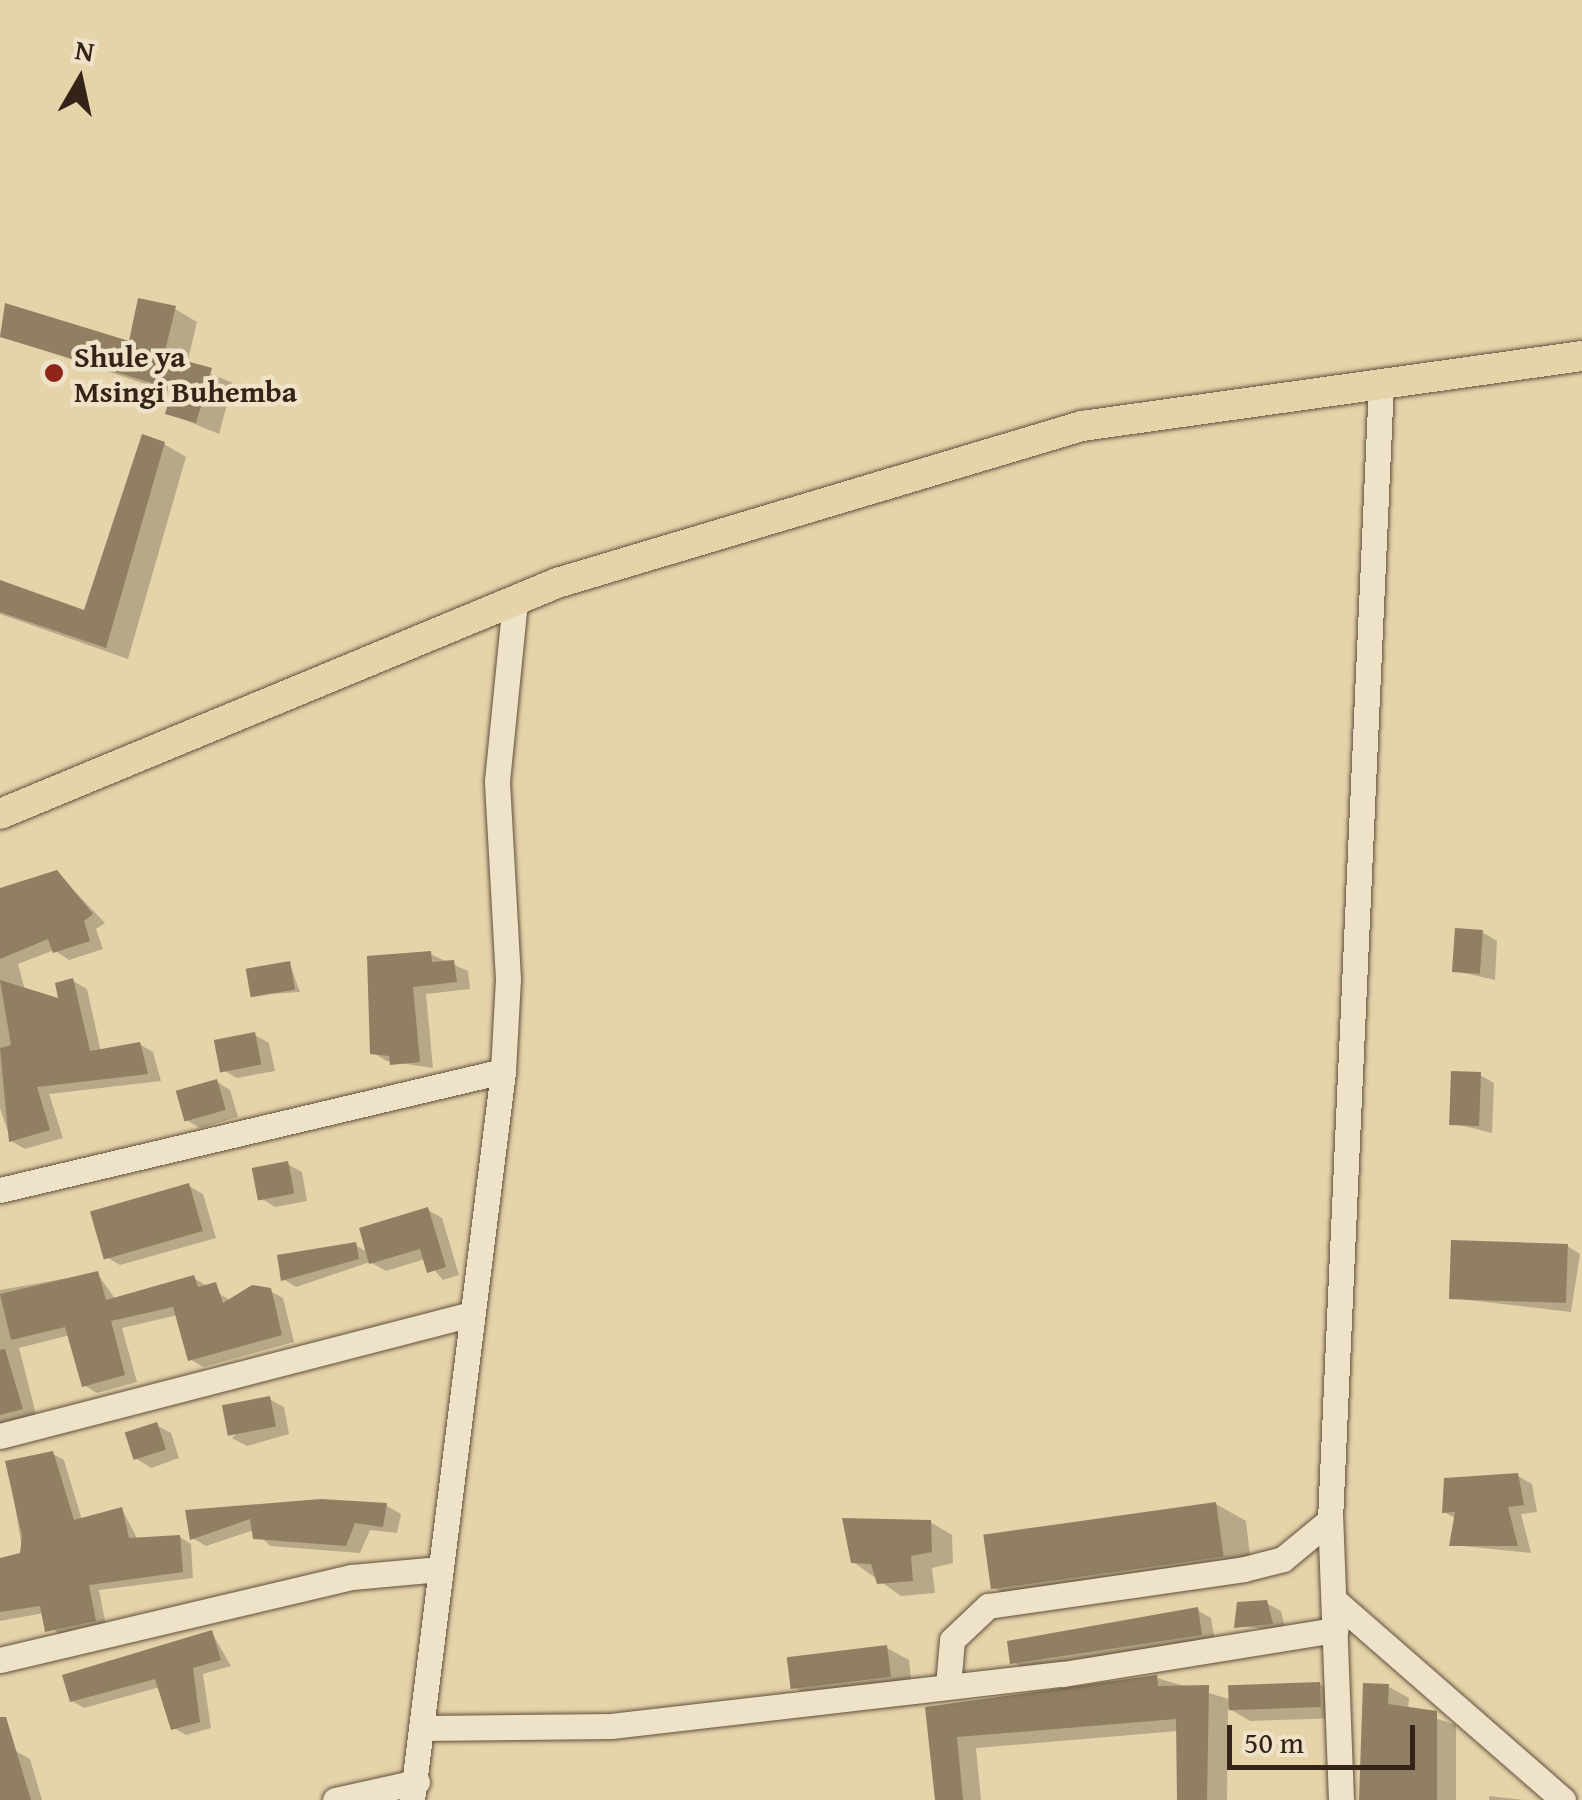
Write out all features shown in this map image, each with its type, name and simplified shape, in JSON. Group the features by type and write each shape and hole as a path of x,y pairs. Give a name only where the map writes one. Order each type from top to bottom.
{"main road":[{"path":"0,814 515,601 1082,426 1582,356"}],"street":[{"path":"1341,1800 1330,1520 1369,674 1366,564 1381,384"},
{"path":"335,1800 414,1791 503,1071 508,978 497,781 515,601"},
{"path":"0,1190 503,1071"},
{"path":"0,1436 470,1314"},
{"path":"948,1686 952,1640 988,1606 1257,1566 1306,1545 1330,1520"},
{"path":"0,1660 352,1577 440,1569"},
{"path":"1334,1600 1563,1800"},
{"path":"423,1728 610,1726 948,1686 1335,1630"}],"building":[{"path":"138,298 176,306 164,355 212,368 196,423 165,414 172,389 0,337 5,303 129,341"},
{"path":"142,434 165,442 106,648 0,612 0,580 84,610"},
{"path":"57,870 93,914 84,921 90,941 53,953 48,939 0,959 0,888"},
{"path":"1455,928 1483,930 1480,974 1452,972"},
{"path":"431,951 432,962 454,960 457,982 413,987 420,1062 390,1065 389,1056 370,1054 367,956"},
{"path":"290,961 295,990 251,997 246,969"},
{"path":"73,978 90,1051 140,1042 148,1074 37,1087 50,1130 9,1142 0,1048 11,1045 0,980 58,998 55,983"},
{"path":"255,1032 261,1064 220,1072 214,1040"},
{"path":"1451,1071 1481,1072 1479,1126 1449,1125"},
{"path":"217,1079 226,1110 184,1122 176,1091"},
{"path":"288,1161 294,1193 258,1200 252,1168"},
{"path":"189,1183 203,1231 104,1259 90,1211"},
{"path":"428,1207 446,1267 427,1273 420,1249 369,1264 359,1228"},
{"path":"1451,1240 1568,1244 1566,1303 1449,1299"},
{"path":"356,1242 359,1259 281,1281 277,1255"},
{"path":"98,1271 106,1300 194,1275 198,1287 216,1282 223,1303 252,1285 271,1288 282,1335 188,1361 173,1307 111,1321 125,1375 82,1387 65,1327 11,1340 0,1294"},
{"path":"5,1349 23,1409 0,1415 0,1350"},
{"path":"270,1396 276,1426 228,1436 222,1405"},
{"path":"157,1422 166,1450 134,1460 125,1433"},
{"path":"53,1451 74,1520 122,1507 129,1538 180,1535 183,1572 89,1585 96,1621 45,1632 40,1606 0,1612 0,1558 20,1553 22,1536 5,1461"},
{"path":"1518,1473 1524,1505 1508,1507 1518,1546 1449,1546 1455,1512 1442,1513 1444,1478"},
{"path":"321,1499 387,1503 383,1527 355,1523 346,1546 253,1539 250,1519 190,1540 185,1510"},
{"path":"1216,1502 1224,1556 991,1589 983,1535"},
{"path":"842,1518 931,1520 932,1552 911,1556 913,1581 877,1584 871,1564 851,1563"},
{"path":"1267,1600 1273,1624 1234,1628 1237,1602"},
{"path":"1198,1607 1202,1635 1010,1664 1007,1641"},
{"path":"212,1630 221,1660 193,1668 200,1722 171,1730 155,1679 70,1702 62,1675"},
{"path":"887,1645 891,1677 791,1689 787,1657"},
{"path":"1157,1675 1158,1686 1209,1685 1207,1800 1177,1800 1176,1719 957,1737 963,1800 935,1800 925,1707"},
{"path":"1320,1682 1321,1707 1229,1710 1228,1685"},
{"path":"1363,1683 1389,1684 1388,1704 1437,1711 1437,1800 1359,1800"},
{"path":"0,1717 6,1717 31,1800 0,1800"}],"place":[{"name":"Shule ya Msingi Buhemba","path":"54,373"}]}
